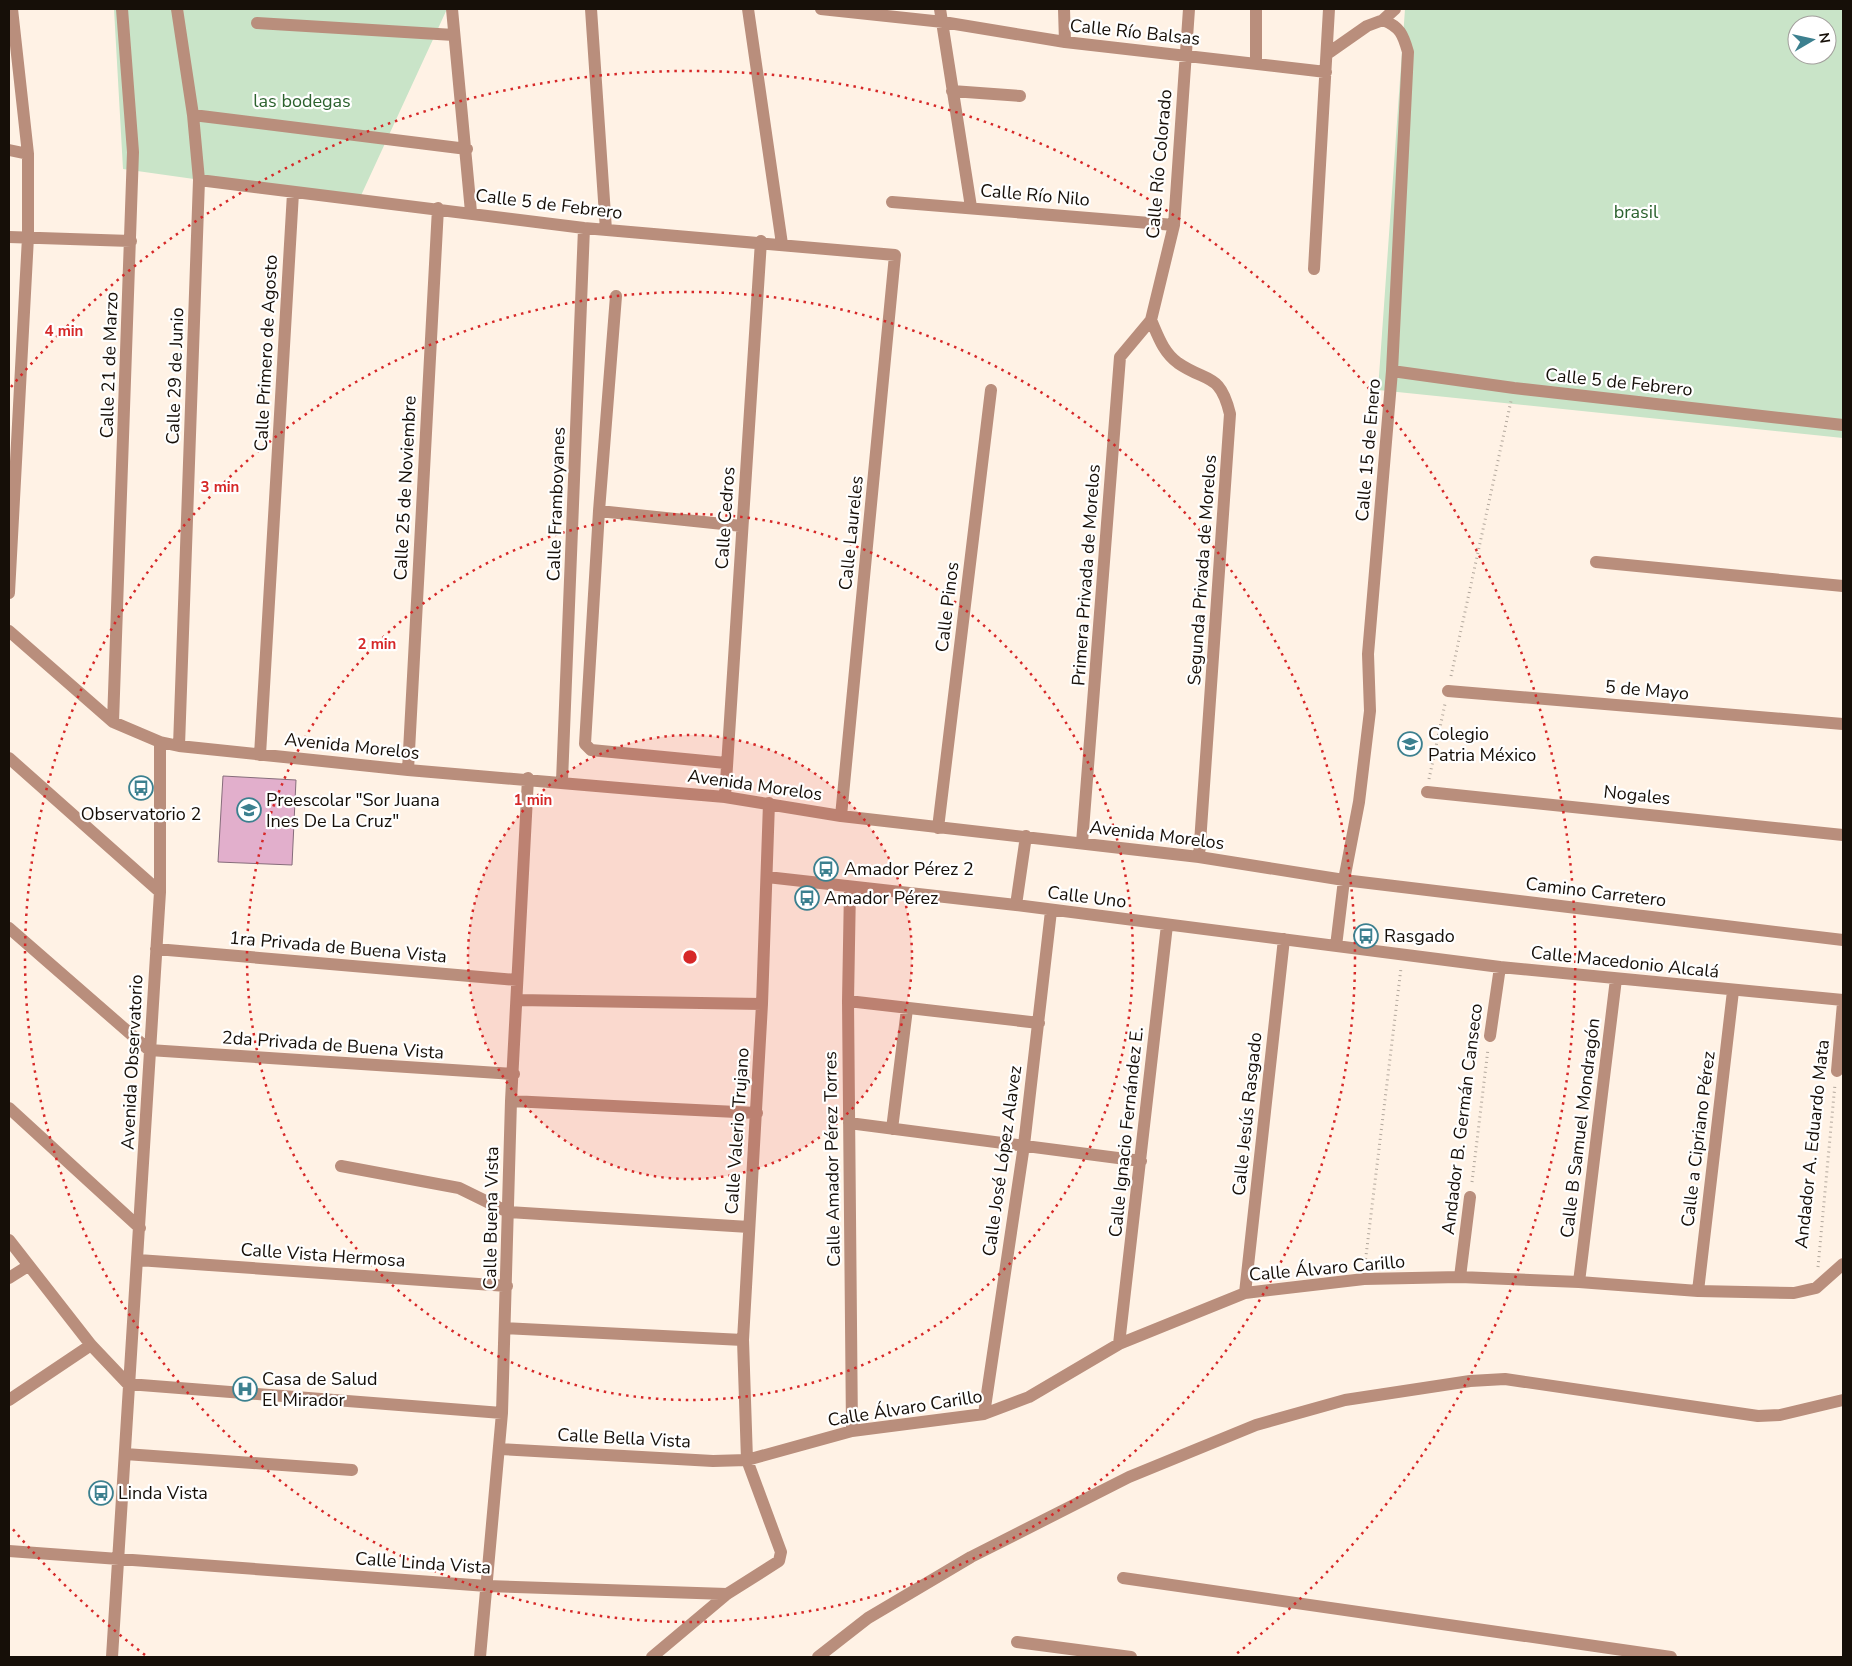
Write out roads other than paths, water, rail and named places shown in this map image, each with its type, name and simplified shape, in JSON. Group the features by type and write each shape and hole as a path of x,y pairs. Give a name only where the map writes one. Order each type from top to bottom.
{"street":[{"path":"9,593 28,238 28,154 12,9"},
{"name":"Calle 21 de Marzo","path":"113,722 133,152 122,9"},
{"name":"Calle 29 de Junio","path":"177,9 193,115 199,180 178,746"},
{"path":"452,9 467,149 471,212"},
{"path":"591,9 606,230"},
{"path":"748,9 782,244"},
{"name":"Calle Río Balsas","path":"821,9 943,22 1065,42 1326,72"},
{"path":"940,9 971,207"},
{"path":"1064,9 1065,42"},
{"name":"Calle Río Colorado","path":"1151,320 1174,225 1189,9"},
{"path":"1256,9 1256,63"},
{"path":"1314,269 1329,9"},
{"path":"1327,54 1368,26 1388,22 1395,9"},
{"name":"Calle 15 de Enero","path":"1336,946 1344,880 1359,802 1370,711 1368,654 1392,371 1408,52 1403,33 1388,22"},
{"path":"257,23 454,35"},
{"path":"952,91 1020,96"},
{"path":"193,115 467,149"},
{"path":"9,150 28,154"},
{"name":"Calle 5 de Febrero","path":"199,180 471,212 584,228 761,241 895,255"},
{"name":"Calle Primero de Agosto","path":"260,755 292,192"},
{"name":"Calle Río Nilo","path":"892,202 1174,225"},
{"name":"Calle 25 de Noviembre","path":"408,770 438,208"},
{"name":"Calle Framboyanes","path":"562,781 584,228"},
{"path":"9,236 131,241"},
{"name":"Calle Cedros","path":"725,797 761,241"},
{"name":"Calle Laureles","path":"841,816 895,255"},
{"path":"616,296 599,511 585,744 591,750 726,763"},
{"name":"Primera Privada de Morelos","path":"1082,843 1120,357 1151,320"},
{"name":"Segunda Privada de Morelos","path":"1151,320 1162,346 1177,362 1212,380 1225,395 1230,414 1200,857"},
{"name":"Calle 5 de Febrero","path":"1392,371 1514,388 1843,425"},
{"name":"Calle Pinos","path":"938,828 991,390"},
{"path":"599,511 742,526"},
{"path":"1596,562 1843,586"},
{"name":"Avenida Morelos","path":"9,631 113,722 160,742 178,746 408,770 528,778 725,797 841,816 1200,857 1344,880"},
{"name":"5 de Mayo","path":"1448,691 1843,724"},
{"name":"Avenida Observatorio","path":"112,1657 160,892 160,742"},
{"path":"9,758 160,892"},
{"name":"Calle Buena Vista","path":"480,1657 502,1413 511,1101 514,1074 528,778"},
{"name":"Nogales","path":"1427,792 1843,835"},
{"name":"Calle Valerio Trujano","path":"727,1594 779,1561 781,1552 747,1460 743,1340 757,1113 770,803"},
{"path":"1016,905 1026,836"},
{"name":"Calle Uno","path":"767,877 850,888 1016,905 1403,955"},
{"name":"Camino Carretero","path":"1344,880 1843,940"},
{"name":"Calle Amador Pérez Torres","path":"850,888 848,1001 852,1431"},
{"name":"Calle José López Alavez","path":"984,1414 1024,1145 1051,911"},
{"name":"Calle Ignacio Fernández E.","path":"1119,1344 1167,925"},
{"path":"9,928 149,1050"},
{"name":"Calle Jesús Rasgado","path":"1245,1293 1284,939"},
{"name":"1ra Privada de Buena Vista","path":"156,949 517,980"},
{"name":"Calle Macedonio Alcalá","path":"1403,955 1843,1002"},
{"name":"Andador B. Germán Canseco","path":"1490,1036 1500,966"},
{"name":"Calle B Samuel Mondragón","path":"1579,1282 1616,979"},
{"name":"Calle a Cipriano Pérez","path":"1698,1291 1733,991"},
{"path":"517,1000 762,1004"},
{"path":"848,1001 1039,1023"},
{"name":"Andador A. Eduardo Mata","path":"1837,1071 1843,1002"},
{"path":"892,1129 907,1009"},
{"name":"2da Privada de Buena Vista","path":"149,1050 514,1074"},
{"path":"511,1101 757,1113"},
{"path":"9,1108 140,1228"},
{"path":"849,1123 1140,1161"},
{"path":"341,1166 458,1188 508,1212 749,1227"},
{"name":"Andador B. Germán Canseco","path":"1460,1277 1470,1197"},
{"path":"9,1240 91,1345 128,1384 502,1413"},
{"name":"Calle Vista Hermosa","path":"138,1260 507,1286"},
{"name":"Calle Álvaro Carillo","path":"747,1460 852,1431 984,1414 1029,1397 1119,1344 1245,1293 1364,1279 1460,1277 1579,1282 1698,1291 1794,1293 1816,1288 1843,1264"},
{"path":"9,1278 28,1266"},
{"path":"505,1328 743,1340"},
{"path":"9,1400 91,1345"},
{"path":"818,1657 868,1618 971,1557 1129,1476 1256,1425 1345,1400 1470,1381 1505,1379 1758,1416 1780,1415 1843,1400"},
{"name":"Calle Bella Vista","path":"500,1449 714,1461 747,1460"},
{"path":"126,1454 352,1470"},
{"name":"Calle Linda Vista","path":"9,1551 487,1586 727,1594"},
{"path":"1123,1578 1671,1657"},
{"path":"652,1657 727,1594"},
{"path":"1017,1642 1131,1657"}],"place":[{"name":"Colegio Patria México","path":"1410,744"},
{"name":"Observatorio 2","path":"141,788"},
{"name":"Preescolar \"Sor Juana Ines De La Cruz\"","path":"249,810"},
{"name":"Amador Pérez 2","path":"826,869"},
{"name":"Amador Pérez","path":"807,898"},
{"name":"Rasgado","path":"1366,936"},
{"name":"Casa de Salud El Mirador","path":"245,1389"},
{"name":"Linda Vista","path":"101,1493"}],"park label":[{"name":"las bodegas","path":"302,101"},
{"name":"brasil","path":"1636,212"}]}
